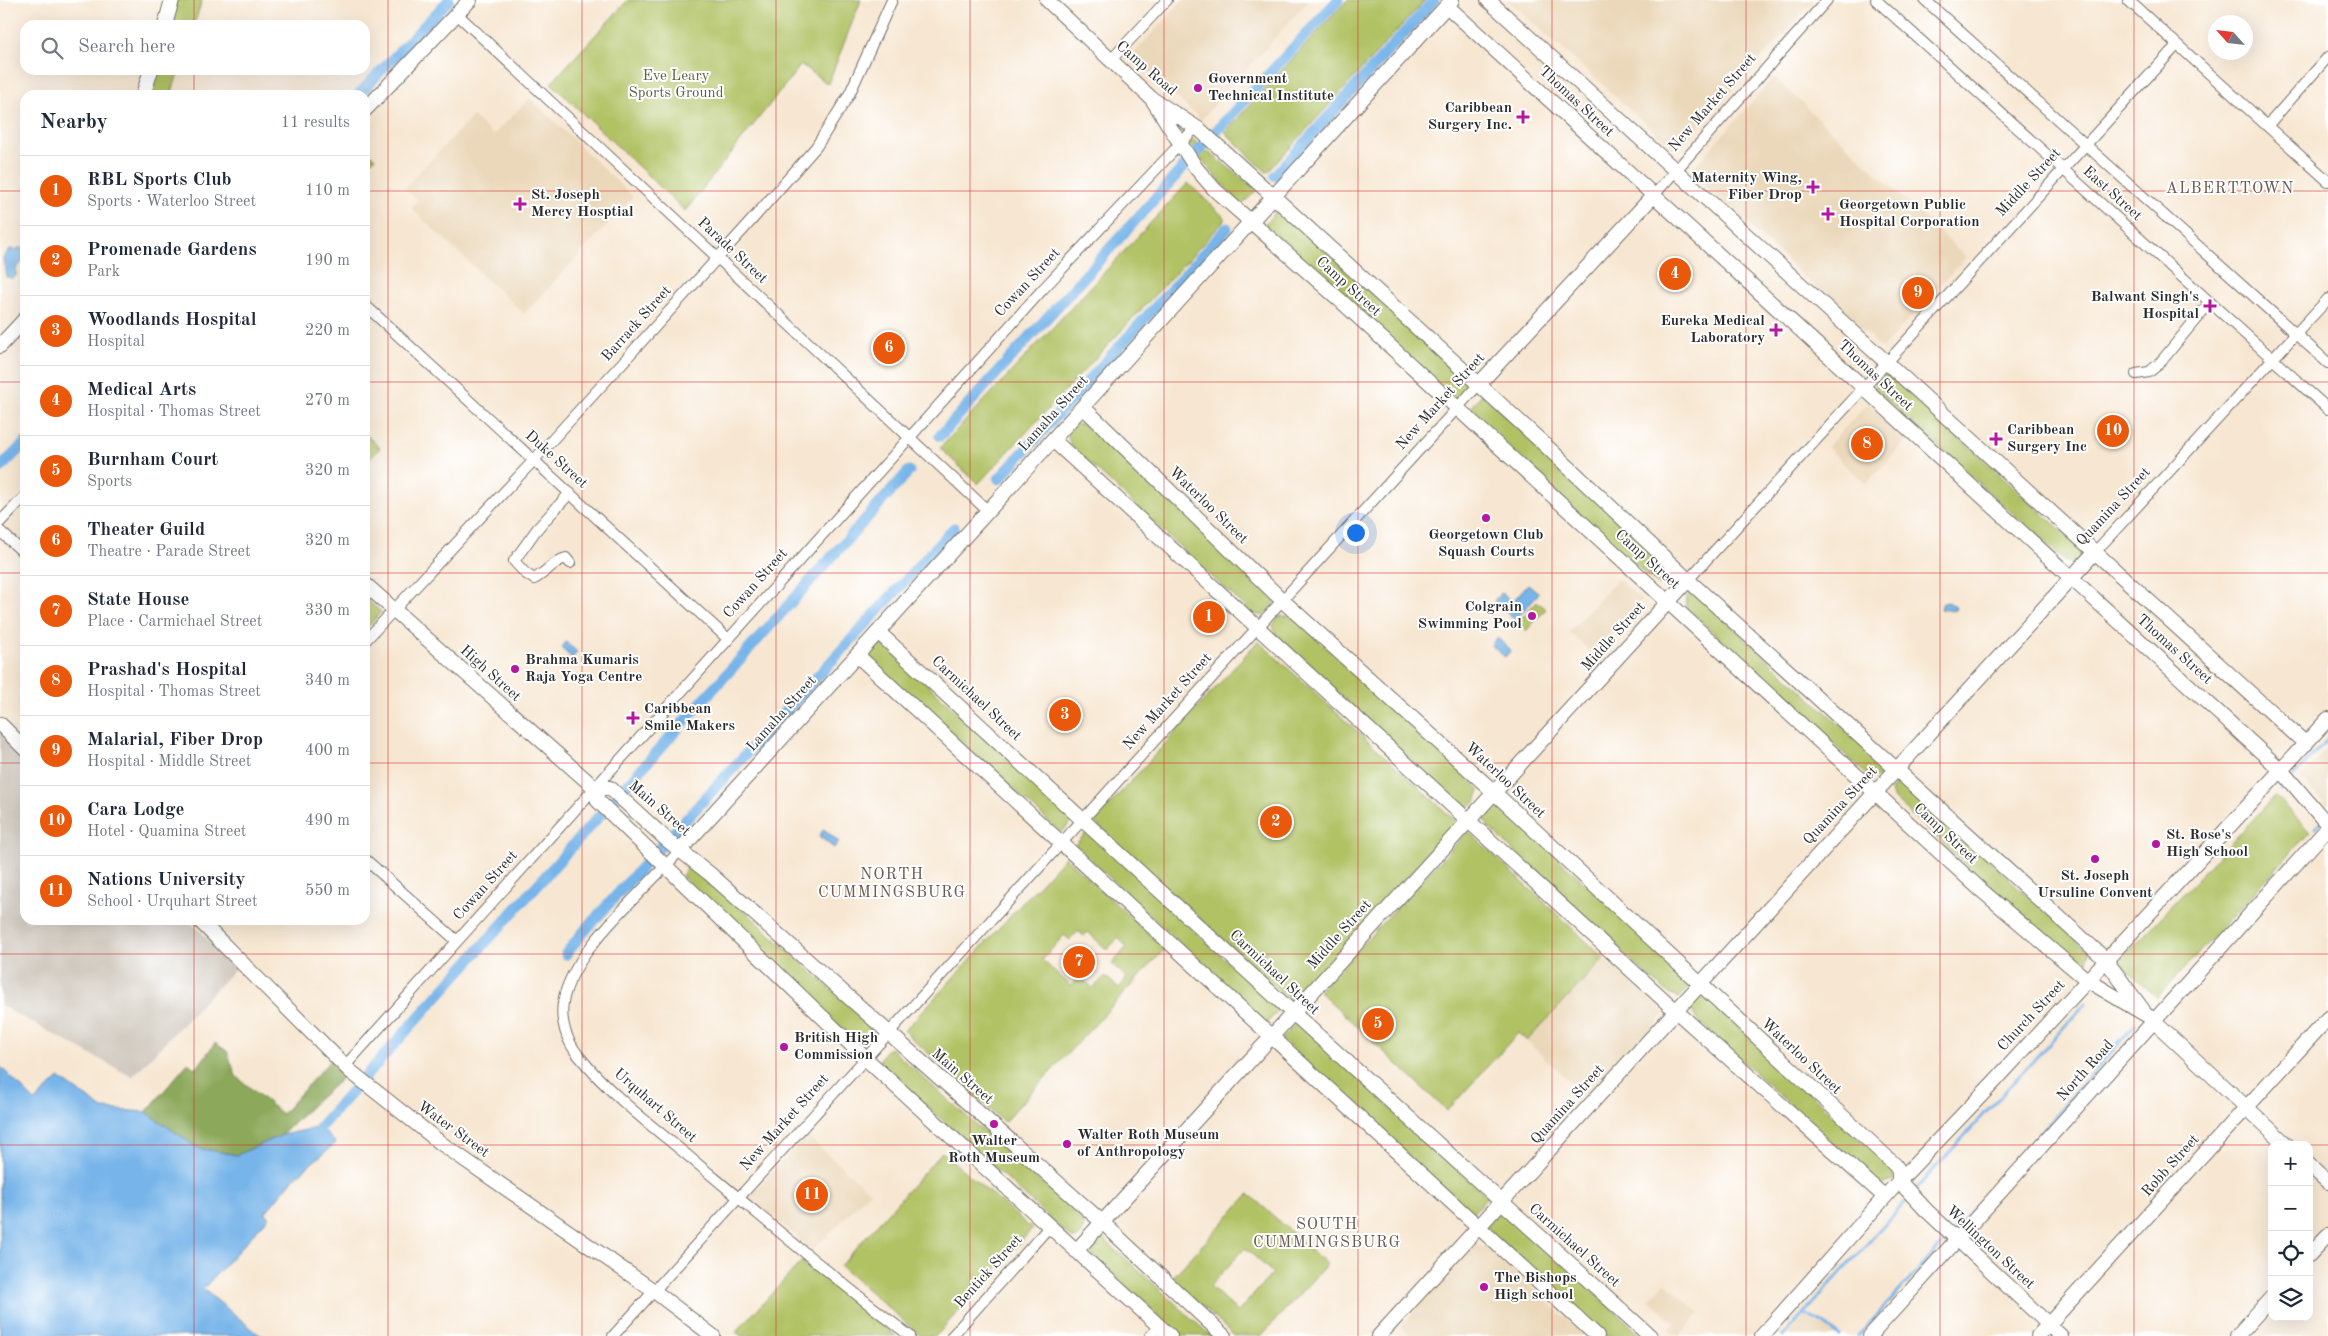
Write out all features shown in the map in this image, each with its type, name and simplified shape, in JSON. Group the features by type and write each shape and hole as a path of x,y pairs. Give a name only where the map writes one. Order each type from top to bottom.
{"street":[{"path":"166,20 172,0"},
{"path":"370,105 470,0"},
{"name":"Barrack Street","path":"370,635 534,460 718,258 812,151 836,120 850,96 892,0"},
{"name":"Camp Road","path":"1046,0 1152,99 1198,129 1266,190"},
{"path":"1111,60 1167,0"},
{"name":"Thomas Street","path":"1488,0 2306,744"},
{"name":"New Market Street","path":"613,1336 1479,384 1676,171 1827,0"},
{"name":"East Street","path":"1876,0 2328,409"},
{"name":"East Street","path":"1925,0 2328,363"},
{"path":"2128,0 2328,181"},
{"name":"Thomas Street","path":"1450,3 1654,195 2281,770 2328,826"},
{"name":"Lamaha Street","path":"680,850 1083,407 1266,190 1450,3"},
{"name":"Parade Street","path":"457,14 988,510"},
{"name":"Middle Street","path":"1076,1251 1493,792 2177,46"},
{"path":"2266,126 2328,57"},
{"path":"145,90 150,75"},
{"name":"Camp Street","path":"1152,99 1196,168 1215,190 1341,301 1981,890 2087,980 2151,1019"},
{"name":"Cowan Street","path":"347,1068 457,940 596,794 727,638 1043,288 1198,129"},
{"name":"Camp Street","path":"1266,190 1479,384 1688,580 2105,959 2151,1019 2283,1141"},
{"name":"Quamina Street","path":"1379,1336 2328,299"},
{"path":"2136,374 2149,372 2159,364 2210,302"},
{"name":"Duke Street","path":"370,309 727,638"},
{"path":"0,346 20,324"},
{"name":"Waterloo Street","path":"1083,407 1283,601 1493,792 1895,1165 1899,1181"},
{"path":"1052,440 1676,1011 1885,1197"},
{"path":"570,493 537,530 514,561 525,573 534,579 545,574 558,560 566,558 570,563"},
{"path":"0,522 20,501"},
{"path":"0,531 20,549"},
{"name":"High Street","path":"370,589 596,794"},
{"name":"Carmichael Street","path":"878,632 1292,1012 1650,1336"},
{"path":"857,655 1597,1336"},
{"name":"Church Street","path":"1762,1336 1899,1181 2328,719"},
{"path":"0,724 20,744"},
{"name":"Main Street","path":"596,794 610,788 1102,1222 1224,1336"},
{"path":"596,794 666,866 866,1058 1076,1251 1160,1333"},
{"name":"North Road","path":"1870,1336 2151,1019 2328,826"},
{"name":"Urquhart Street","path":"680,850 600,936 573,972 563,1004 565,1032 578,1056 604,1082 739,1198 910,1336"},
{"path":"370,863 457,940"},
{"name":"Water Street","path":"204,925 347,1068 375,1091 442,1144 654,1291 713,1336"},
{"name":"Robb Street","path":"2038,1336 2328,1018"},
{"path":"2313,1169 2328,1182"},
{"name":"Wellington Street","path":"1899,1181 1956,1240 2061,1336"},
{"name":"Bentick Street","path":"952,1336 1049,1227"},
{"path":"2313,1252 2328,1235"},
{"path":"2237,1336 2268,1301"}],"shaded area":[{"name":"Government Technical Institute","path":"1183,0 1309,0 1201,120 1132,55"},
{"path":"1508,0 1815,0 1676,151"},
{"name":"Georgetown Public Hospital Corporation","path":"1774,77 1966,257 1882,348 1690,172"},
{"name":"St. Joseph Mercy Hosptial","path":"530,98 633,197 524,314 411,208 418,200 404,188 473,116 493,135"},
{"path":"1868,403 1907,440 1866,484 1827,447"},
{"path":"1618,579 1642,600 1592,653 1569,632"},
{"path":"0,730 20,750 20,925 194,925 236,968 132,1077 0,1005"},
{"path":"2328,748 2328,804 2327,805 2301,778"},
{"path":"1604,958 1666,1013 1588,1099 1527,1041"},
{"path":"806,1135 870,1192 813,1250 749,1197"},
{"name":"The Bishops High school","path":"1471,1245 1489,1247 1585,1336 1411,1336 1401,1327"},
{"path":"1665,1282 1700,1314 1680,1336 1676,1336 1669,1330 1675,1323 1649,1300"},
{"path":"1804,1317 1829,1329 1837,1336 1787,1336"}],"green space":[{"path":"176,0 202,0 196,20 170,20"},
{"name":"Eve Leary Sports Ground","path":"628,0 861,0 828,84 801,65 685,211 551,83"},
{"path":"1347,0 1425,0 1267,173 1225,132"},
{"path":"154,75 177,75 173,90 149,90"},
{"path":"1170,122 1257,190 1241,206"},
{"path":"370,154 375,158 370,163"},
{"path":"1188,183 1226,219 978,484 940,448"},
{"path":"1279,208 1470,385 1456,400 1263,226"},
{"path":"1884,374 1890,375 2085,552 2084,556 2072,564 2063,559 1876,390 1876,383"},
{"path":"1482,394 1673,570 1659,586 1466,412"},
{"path":"1073,424 1084,425 1093,431 1274,599 1274,604 1263,616 1254,614 1232,595 1071,446 1067,434"},
{"path":"370,439 380,448 370,459"},
{"path":"1694,592 1886,767 1883,775 1875,778 1869,777 1686,607 1687,596"},
{"name":"Colgrain Swimming Pool","path":"1537,601 1546,609 1526,631 1517,623"},
{"path":"370,602 381,612 370,624"},
{"path":"1279,616 1289,616 1298,622 1461,771 1480,790 1476,801 1468,807 1460,805 1277,637 1273,625"},
{"path":"1258,641 1457,822 1293,1003 1094,822"},
{"path":"881,642 1074,819 1061,833 868,657"},
{"path":"1900,782 1910,788 2089,952 2087,962 2076,965 1894,799 1891,792 1894,786"},
{"path":"2275,796 2310,832 2157,998 2119,962"},
{"path":"1490,806 1501,806 1691,980 1691,986 1679,998 1671,995 1649,977 1488,827 1484,815"},
{"path":"1088,831 1279,1010 1266,1024 1075,845"},
{"path":"1468,831 1604,958 1527,1041 1518,1033 1447,1111 1319,991"},
{"path":"1065,857 1165,949 1004,1122 904,1031","holes":["1078,931 1084,936 1088,932 1107,950 1118,938 1127,947 1112,964 1127,978 1119,988 1105,976 1093,988 1080,976 1071,986 1042,960 1064,935 1070,940"]},
{"path":"688,866 695,866 870,1025 867,1037 861,1043 856,1041 682,876"},
{"path":"1702,994 1893,1170 1893,1180 1883,1185 1876,1183 1697,1020 1688,1004 1695,995"},
{"path":"1297,1022 1488,1197 1472,1214 1281,1039"},
{"path":"215,1043 227,1051 236,1076 282,1114 335,1055 350,1071 282,1135 237,1155 198,1148 146,1112 188,1063 196,1069"},
{"path":"890,1048 1084,1221 1081,1234 1075,1239 1070,1237 882,1065 880,1059 885,1051"},
{"path":"942,1152 1032,1229 936,1336 921,1336 840,1266"},
{"path":"1249,1194 1327,1264 1261,1336 1234,1336 1172,1278","holes":["1245,1248 1273,1273 1238,1312 1210,1286"]},
{"path":"1503,1208 1642,1336 1603,1336 1486,1227"},
{"path":"1101,1239 1106,1241 1211,1336 1181,1336 1093,1256 1091,1250 1096,1242"},
{"path":"802,1261 896,1336 741,1336 736,1332"}],"water":[{"path":"20,248 20,265 16,269 16,276 12,278 6,277 3,258 10,249 16,250"},
{"path":"1528,584 1539,593 1515,620 1494,601 1501,593 1512,602"},
{"path":"1948,602 1956,606 1955,611 1940,609 1943,603"},
{"path":"1497,638 1511,650 1505,657 1491,645"},
{"path":"566,642 577,652 572,658 561,648"},
{"path":"824,829 839,842 834,848 819,836"},
{"path":"0,1066 35,1101 59,1078 103,1109 146,1112 198,1148 237,1155 282,1135 320,1127 336,1143 294,1178 265,1213 269,1217 203,1289 261,1336 0,1336"}],"waterway":[{"path":"363,90 449,0"},
{"path":"940,436 1218,129 1338,0"},
{"path":"1275,176 1434,0"},
{"path":"999,479 1227,228"},
{"path":"0,468 20,448"},
{"path":"320,1127 909,471"},
{"path":"566,954 631,879 954,528"},
{"path":"2293,777 2328,739"},
{"path":"2281,790 2287,784"},
{"path":"2315,828 2321,821"},
{"path":"1914,1191 2086,1003"},
{"path":"1954,1231 2135,1025"},
{"path":"1783,1336 1909,1198"},
{"path":"1858,1336 1949,1237"},
{"path":"1803,1314 1821,1322 1840,1336"}],"place":[{"name":"Government Technical Institute","path":"1198,88"},
{"name":"Caribbean Surgery Inc.","path":"1523,117"},
{"name":"Maternity Wing, Fiber Drop","path":"1813,187"},
{"name":"St. Joseph Mercy Hosptial","path":"520,204"},
{"name":"Georgetown Public Hospital Corporation","path":"1828,214"},
{"name":"Medical Arts","path":"1675,274"},
{"name":"Malarial, Fiber Drop","path":"1918,293"},
{"name":"Balwant Singh's Hospital","path":"2210,306"},
{"name":"Eureka Medical Laboratory","path":"1776,330"},
{"name":"Theater Guild","path":"889,348"},
{"name":"Cara Lodge","path":"2113,431"},
{"name":"Caribbean Surgery Inc","path":"1996,439"},
{"name":"Prashad's Hospital","path":"1867,444"},
{"name":"Georgetown Club Squash Courts","path":"1486,518"},
{"name":"Colgrain Swimming Pool","path":"1532,616"},
{"name":"RBL Sports Club","path":"1209,617"},
{"name":"Brahma Kumaris Raja Yoga Centre","path":"515,669"},
{"name":"Woodlands Hospital","path":"1065,715"},
{"name":"Caribbean Smile Makers","path":"633,718"},
{"name":"Promenade Gardens","path":"1276,822"},
{"name":"St. Rose's High School","path":"2156,844"},
{"name":"St. Joseph Ursuline Convent","path":"2095,859"},
{"name":"State House","path":"1079,962"},
{"name":"Burnham Court","path":"1378,1024"},
{"name":"British High Commission","path":"784,1047"},
{"name":"Walter Roth Museum","path":"994,1124"},
{"name":"Walter Roth Museum of Anthropology","path":"1067,1144"},
{"name":"Nations University","path":"812,1195"},
{"name":"The Bishops High school","path":"1484,1287"}],"district":[{"name":"ALBERTTOWN","path":"2230,189"},
{"name":"NORTH CUMMINGSBURG","path":"892,884"},
{"name":"SOUTH CUMMINGSBURG","path":"1327,1234"}]}
